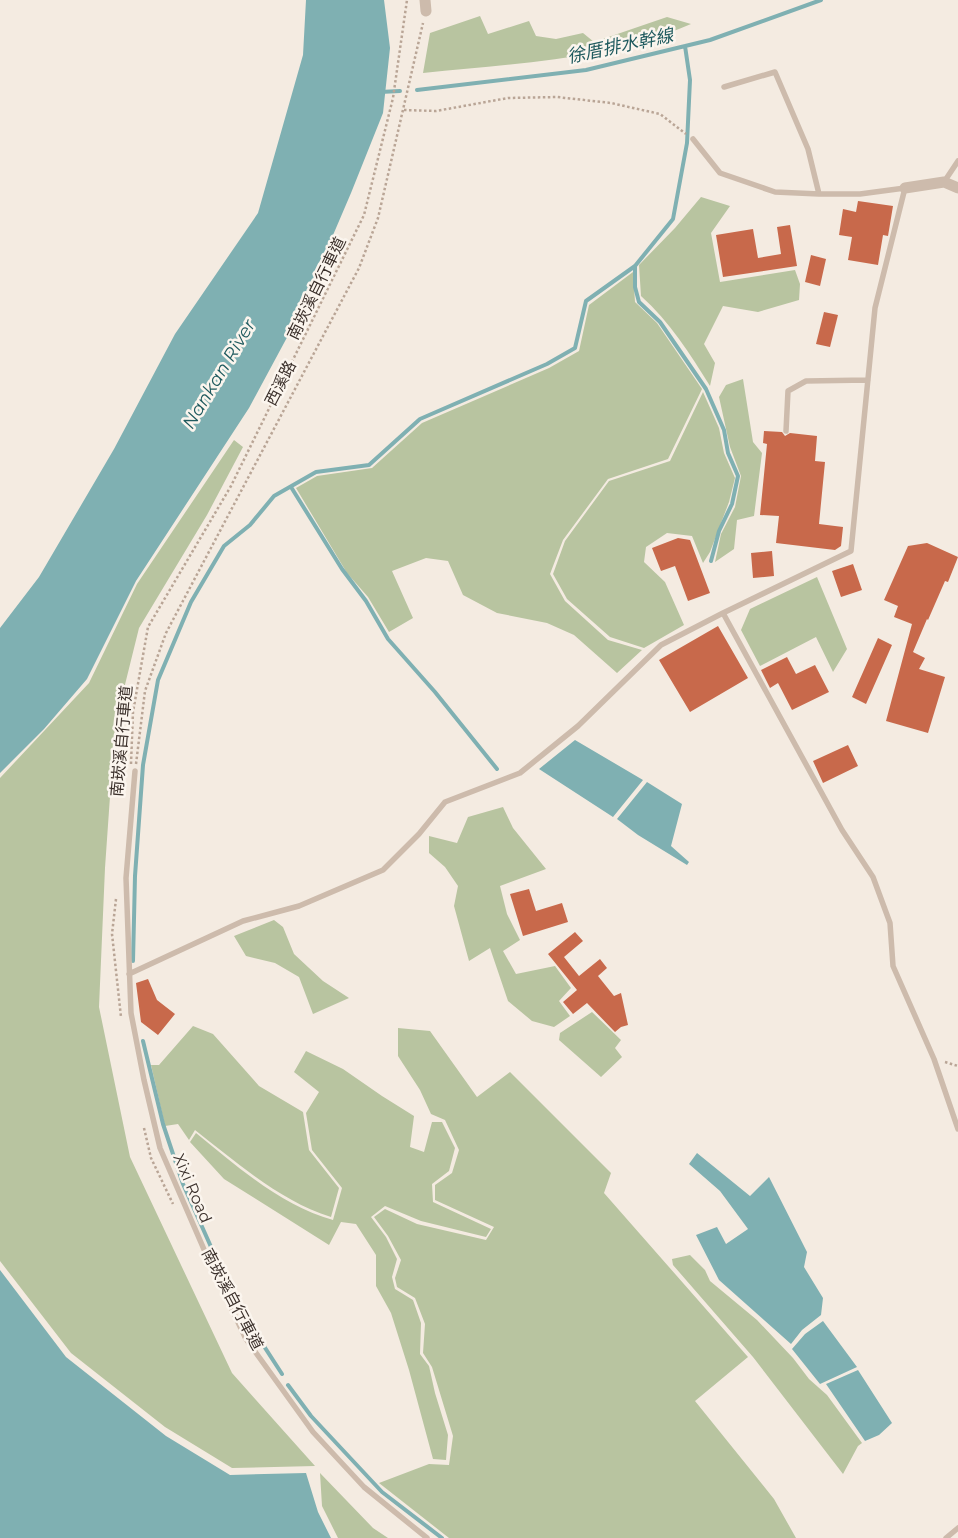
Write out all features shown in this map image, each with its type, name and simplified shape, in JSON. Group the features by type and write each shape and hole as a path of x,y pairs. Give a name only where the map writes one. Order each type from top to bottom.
{"street":[{"path":"905,188 944,182 958,188"}],"lane":[{"path":"724,87 775,72 808,149 819,194"},
{"path":"129,974 243,921 299,906 383,870 419,834 445,802 520,773 578,726 661,644 851,552 875,308 905,188 860,194 774,192 720,173 693,139"},
{"path":"944,182 958,161"},
{"path":"786,431 788,390 806,381 868,380"},
{"path":"723,614 842,830 873,877 890,923 893,966 934,1059 958,1129"},
{"name":"Xixi Road","path":"133,771 126,878 131,1013 160,1148 208,1261 246,1339 312,1432 364,1487 427,1538"},
{"path":"946,1538 958,1528"}],"path":[{"name":"南崁溪自行車道","path":"133,771 133,712 148,627 231,486 364,215 393,98 407,0"},
{"name":"西溪路","path":"133,771 145,692 166,633 360,268 378,218 404,110 426,6"},
{"path":"404,110 436,111 508,98 566,98 611,103 660,114 693,139"},
{"path":"117,896 112,934 118,1006 122,1025"},
{"path":"142,1120 150,1158 176,1211"}],"green space":[{"path":"480,16 488,34 529,21 536,36 556,39 583,33 594,42 667,17 691,24 626,46 593,53 525,63 423,73 430,33"},
{"path":"701,197 730,206 711,233 720,282 795,270 800,284 799,300 758,312 723,306 704,344 715,363 710,386 670,327 641,296 639,265 675,228"},
{"path":"633,272 635,302 657,323 702,389 668,459 608,479 563,540 550,574 565,601 608,640 642,650 617,673 574,635 547,623 497,613 463,595 448,561 426,558 392,571 413,618 389,632 368,597 347,573 296,488 317,476 372,468 422,423 549,368 579,351 589,305"},
{"path":"743,379 753,442 762,453 754,516 737,520 734,549 715,562 721,534 735,507 741,476 730,447 719,397 726,385"},
{"path":"703,392 719,428 724,453 735,478 729,502 710,552 703,563 692,536 667,533 646,547 644,562 665,582 684,625 644,648 610,637 567,599 553,574 565,541 609,481 670,461"},
{"path":"234,440 243,447 207,515 139,628 115,725 105,868 99,1007 130,1157 232,1373 315,1466 232,1468 165,1427 71,1353 0,1261 0,778 89,683 137,584"},
{"path":"817,577 847,649 833,672 816,637 760,666 741,630 750,609"},
{"path":"503,807 513,828 546,869 500,886 507,914 520,940 503,951 516,974 555,966 571,988 559,1001 570,1016 554,1027 532,1021 508,1001 490,948 469,961 454,906 458,886 445,867 429,853 429,836 457,843 468,817"},
{"path":"274,920 283,927 294,954 323,981 349,998 313,1014 299,977 275,963 246,956 234,936"},
{"path":"592,1012 621,1040 615,1048 622,1057 601,1077 559,1040 560,1033"},
{"path":"193,1026 213,1034 259,1086 303,1112 309,1150 339,1188 331,1217 294,1202 243,1168 195,1130 189,1140 178,1124 165,1126 151,1065 159,1065"},
{"path":"398,1028 430,1031 477,1097 510,1072 611,1173 604,1193 748,1357 695,1401 774,1499 796,1538 449,1538 379,1483 429,1464 449,1465 453,1436 432,1367 423,1353 425,1324 415,1298 397,1287 395,1278 401,1260 388,1236 374,1217 385,1209 417,1224 486,1240 494,1227 435,1200 435,1185 452,1173 459,1150 445,1120 431,1114 420,1090 398,1056"},
{"path":"306,1051 343,1069 414,1116 410,1147 424,1152 432,1122 442,1122 455,1148 449,1171 432,1184 433,1202 491,1229 486,1237 421,1221 385,1206 371,1217 386,1237 397,1259 392,1277 395,1289 413,1300 421,1323 420,1354 429,1366 448,1435 446,1460 433,1459 409,1370 391,1313 376,1286 376,1255 356,1224 341,1222 329,1245 224,1179 190,1142 196,1133 260,1184 314,1214 333,1220 342,1188 312,1150 306,1113 319,1092 294,1072"},
{"path":"690,1255 705,1270 710,1281 757,1320 793,1358 809,1379 827,1395 862,1443 858,1446 843,1474 753,1357 673,1265 672,1259"},
{"path":"320,1473 373,1528 388,1538 338,1538 322,1506"}],"water":[{"name":"Nankan River","path":"306,0 384,0 390,48 383,113 298,317 249,408 136,581 87,679 44,729 0,773 0,628 39,577 114,449 175,334 258,213 303,55"},
{"path":"575,740 643,780 613,817 539,769"},
{"path":"647,782 682,804 671,846 689,862 687,865 638,835 617,819"},
{"path":"697,1153 750,1196 769,1177 807,1252 804,1267 823,1298 821,1315 802,1330 791,1344 719,1280 696,1235 717,1227 726,1244 748,1229 720,1191 689,1164"},
{"path":"0,1270 66,1357 166,1436 230,1475 306,1473 318,1512 331,1538 0,1538"},
{"path":"823,1321 857,1367 820,1384 792,1349 805,1334"},
{"path":"858,1370 892,1423 879,1435 865,1441 826,1384"}],"building":[{"path":"858,201 893,206 888,236 883,235 878,265 848,260 852,237 839,235 843,209 856,212"},
{"path":"790,225 797,266 723,277 716,235 753,229 758,258 781,254 777,227"},
{"path":"811,255 826,259 820,286 805,282"},
{"path":"824,312 838,315 830,347 816,344"},
{"path":"764,431 782,432 785,436 790,433 817,436 815,461 825,462 819,524 843,527 841,546 835,550 776,543 779,516 760,515 767,444 763,443"},
{"path":"678,538 690,540 710,593 688,601 675,566 661,571 652,548"},
{"path":"927,543 958,557 948,582 945,581 913,652 925,658 919,669 945,677 928,733 886,721 912,624 894,617 898,606 884,600 908,546"},
{"path":"772,551 774,576 753,578 751,553"},
{"path":"853,564 862,590 841,597 832,571"},
{"path":"718,626 748,678 690,712 659,660"},
{"path":"878,638 892,645 866,704 852,697"},
{"path":"787,657 796,674 815,665 829,692 792,710 778,683 770,688 761,670"},
{"path":"848,745 858,766 823,783 813,761"},
{"path":"529,889 536,911 562,903 568,922 523,936 510,894"},
{"path":"575,932 583,941 564,957 579,976 600,959 607,968 598,976 614,996 621,993 628,1025 621,1027 615,1032 587,1003 573,1014 563,1002 577,990 548,954"},
{"path":"148,979 157,1000 175,1014 158,1035 141,1022 136,983"}],"waterway":[{"name":"徐厝排水幹線","path":"417,90 586,70 710,40 821,0"},
{"path":"133,961 135,876 143,765 158,680 191,602 224,546 250,525 274,496 316,472 369,465 420,419 547,364 575,348 586,301 635,266 673,219 687,143 690,80 685,46"},
{"name":"徐厝排水幹線","path":"380,92 400,91"},
{"path":"635,266 635,287 639,302 660,322 706,389 724,430 728,453 738,476 732,504 719,531 711,561"},
{"path":"291,487 342,569 366,601 388,639 435,692 497,769"},
{"path":"143,1041 163,1124 183,1184 236,1303 282,1374"},
{"path":"288,1385 311,1416 382,1492 442,1538"}]}
